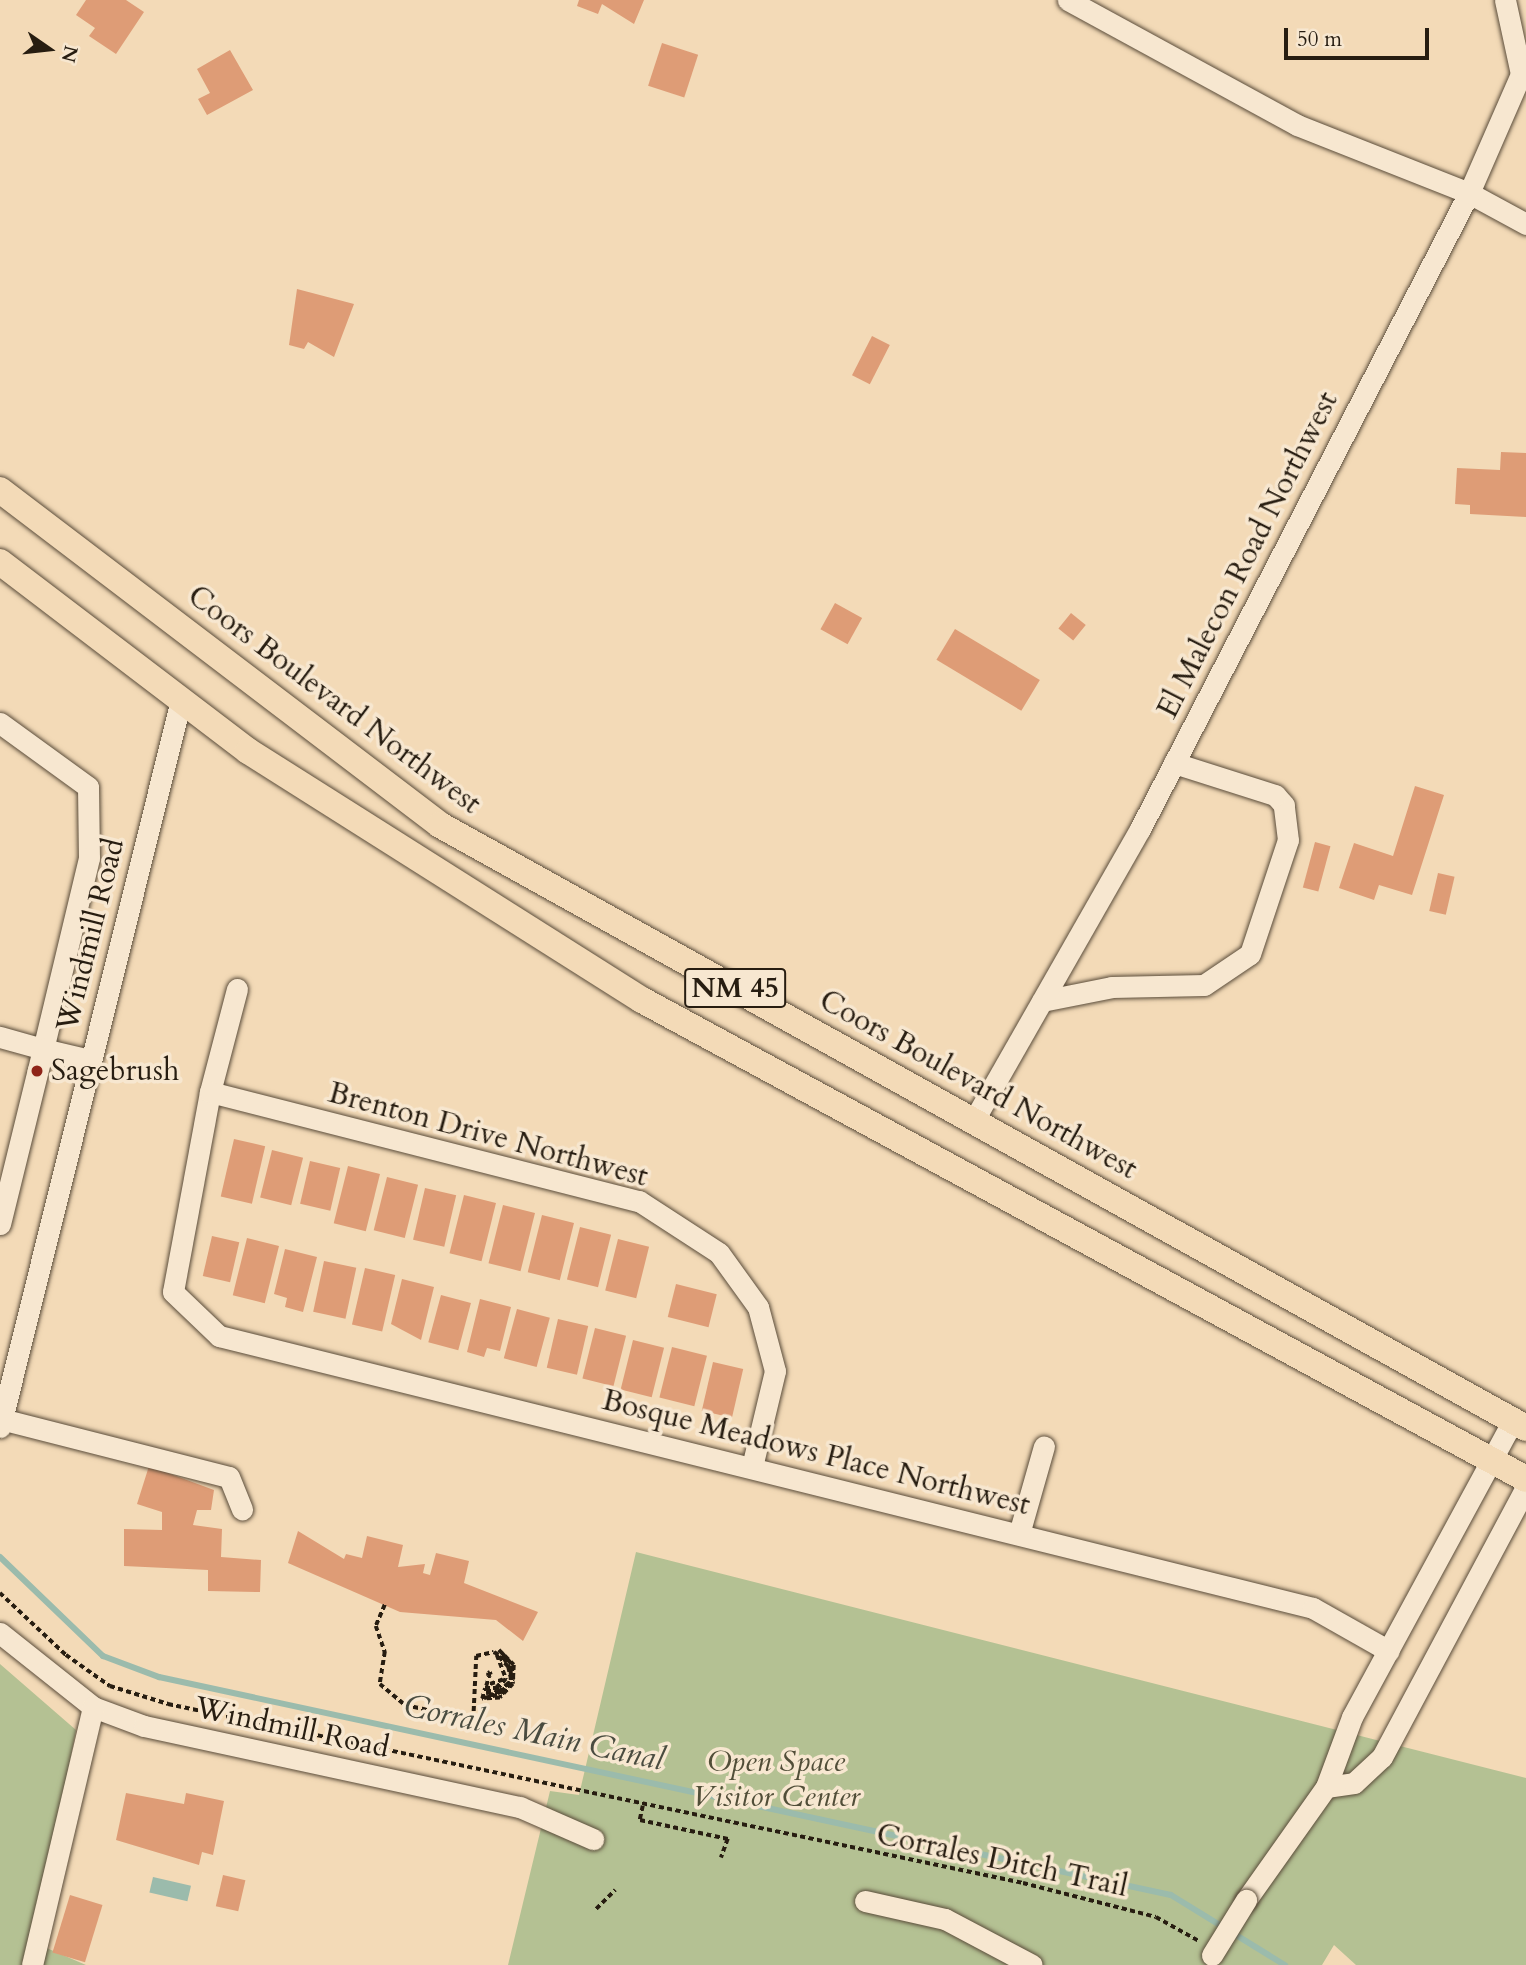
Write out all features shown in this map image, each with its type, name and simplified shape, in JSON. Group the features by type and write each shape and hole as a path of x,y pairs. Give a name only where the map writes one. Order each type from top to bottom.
{"main road":[{"name":"Coors Boulevard Northwest","path":"0,490 440,825 1520,1425"},
{"name":"NM 45","path":"0,562 180,704 642,1000 1526,1479"}],"street":[{"path":"1068,0 1297,125 1469,192 1526,224"},
{"name":"El Malecon Road Northwest","path":"974,1120 1174,763 1469,192 1521,74 1505,0"},
{"name":"Windmill Road","path":"1,1423 8,1350 90,1060 180,704"},
{"path":"0,723 88,787 89,858 0,1224"},
{"path":"1042,1001 1112,987 1204,985 1250,954 1288,840 1284,805 1275,795 1174,763"},
{"path":"210,1092 237,989"},
{"path":"0,1037 90,1060"},
{"name":"Bosque Meadows Place Northwest","path":"210,1092 173,1293 219,1336 752,1466 1313,1608 1389,1651"},
{"name":"Brenton Drive Northwest","path":"210,1092 639,1201 719,1253 758,1307 775,1371 752,1466"},
{"path":"1,1423 229,1477 242,1509"},
{"path":"1207,1956 1326,1787 1352,1717 1492,1461 1520,1425"},
{"path":"1020,1534 1044,1446"},
{"path":"1326,1787 1354,1783 1382,1757 1526,1487"},
{"name":"Windmill Road","path":"0,1633 93,1707 144,1726 520,1807 593,1839"},
{"path":"32,1965 93,1707"},
{"path":"864,1901 946,1919 1032,1965"}],"path":[{"name":"Corrales Ditch Trail","path":"0,1593 110,1686 168,1704 643,1806 1023,1883 1156,1917 1207,1956"},
{"path":"385,1605 376,1626 385,1652 380,1684 405,1705 473,1720 476,1656 494,1653 504,1658 511,1670 511,1680 497,1655 506,1679 486,1693 498,1692 510,1682 502,1692 484,1698 502,1694 513,1680 511,1664 499,1650 510,1657 514,1665 513,1684 500,1698 482,1699 485,1688 503,1680 486,1686 489,1676"},
{"path":"643,1806 640,1820 728,1839 721,1858"},
{"path":"596,1909 615,1890"}],"green space":[{"name":"Open Space Visitor Center","path":"636,1552 1526,1778 1526,1965 1356,1965 1334,1945 1322,1965 508,1965 550,1791 579,1795"},
{"path":"0,1664 76,1730 35,1943 86,1965 0,1965"}],"shaded area":[{"path":"153,1877 191,1886 187,1901 149,1893"}],"building":[{"path":"86,0 126,0 144,12 116,54 89,36 95,28 76,15"},
{"path":"579,0 644,0 634,24 602,4 598,14 577,6"},
{"path":"662,43 698,55 684,98 648,86"},
{"path":"230,50 253,90 207,115 198,99 210,93 197,69"},
{"path":"297,289 354,304 334,357 308,342 304,349 289,345"},
{"path":"872,336 890,345 870,384 852,375"},
{"path":"1501,452 1526,453 1526,517 1470,514 1470,505 1455,504 1457,468 1500,470"},
{"path":"835,603 862,618 848,644 820,629"},
{"path":"1071,613 1086,625 1073,641 1058,629"},
{"path":"955,629 1040,680 1021,711 936,660"},
{"path":"1415,786 1444,795 1412,895 1379,885 1374,900 1339,888 1354,843 1393,856"},
{"path":"1315,842 1330,846 1318,892 1303,887"},
{"path":"1438,873 1455,877 1446,915 1429,911"},
{"path":"234,1139 265,1146 252,1204 221,1196"},
{"path":"272,1150 303,1158 291,1205 260,1198"},
{"path":"310,1161 340,1168 330,1211 300,1204"},
{"path":"348,1166 380,1174 366,1231 334,1223"},
{"path":"387,1177 418,1185 405,1238 374,1230"},
{"path":"425,1188 456,1195 444,1247 413,1240"},
{"path":"464,1195 496,1203 482,1261 449,1253"},
{"path":"503,1205 535,1213 521,1271 488,1263"},
{"path":"542,1215 574,1223 560,1280 528,1272"},
{"path":"580,1227 611,1235 598,1287 567,1279"},
{"path":"212,1236 239,1242 230,1282 203,1276"},
{"path":"247,1238 279,1246 265,1303 233,1295"},
{"path":"618,1239 649,1247 636,1298 605,1290"},
{"path":"285,1249 317,1257 303,1312 285,1307 287,1298 274,1294"},
{"path":"324,1261 356,1268 345,1319 313,1312"},
{"path":"365,1268 395,1275 382,1331 352,1325"},
{"path":"402,1279 434,1287 421,1340 391,1324"},
{"path":"676,1284 717,1294 709,1327 668,1317"},
{"path":"441,1295 471,1303 458,1350 428,1342"},
{"path":"480,1299 511,1307 500,1351 487,1348 484,1357 467,1352"},
{"path":"517,1309 550,1318 537,1367 504,1358"},
{"path":"558,1319 588,1326 577,1375 547,1368"},
{"path":"595,1328 626,1336 613,1386 582,1378"},
{"path":"633,1340 664,1348 652,1397 621,1389"},
{"path":"672,1347 707,1356 694,1406 659,1397"},
{"path":"713,1362 743,1369 732,1418 702,1411"},
{"path":"149,1466 214,1490 211,1510 197,1510 193,1525 222,1529 221,1557 261,1560 260,1592 208,1591 208,1570 124,1566 124,1529 162,1530 162,1512 137,1504"},
{"path":"298,1531 344,1559 346,1554 362,1558 367,1536 403,1545 398,1567 425,1564 423,1573 430,1575 436,1553 469,1561 464,1583 538,1612 523,1641 496,1620 400,1612 288,1563"},
{"path":"126,1793 184,1804 186,1793 224,1801 213,1855 202,1852 199,1865 116,1840"},
{"path":"223,1875 245,1880 238,1911 216,1906"},
{"path":"70,1895 103,1905 85,1962 52,1952"}],"waterway":[{"name":"Corrales Main Canal","path":"0,1557 103,1656 159,1677 1171,1895 1285,1965"}],"place":[{"name":"Sagebrush","path":"37,1071"}]}
